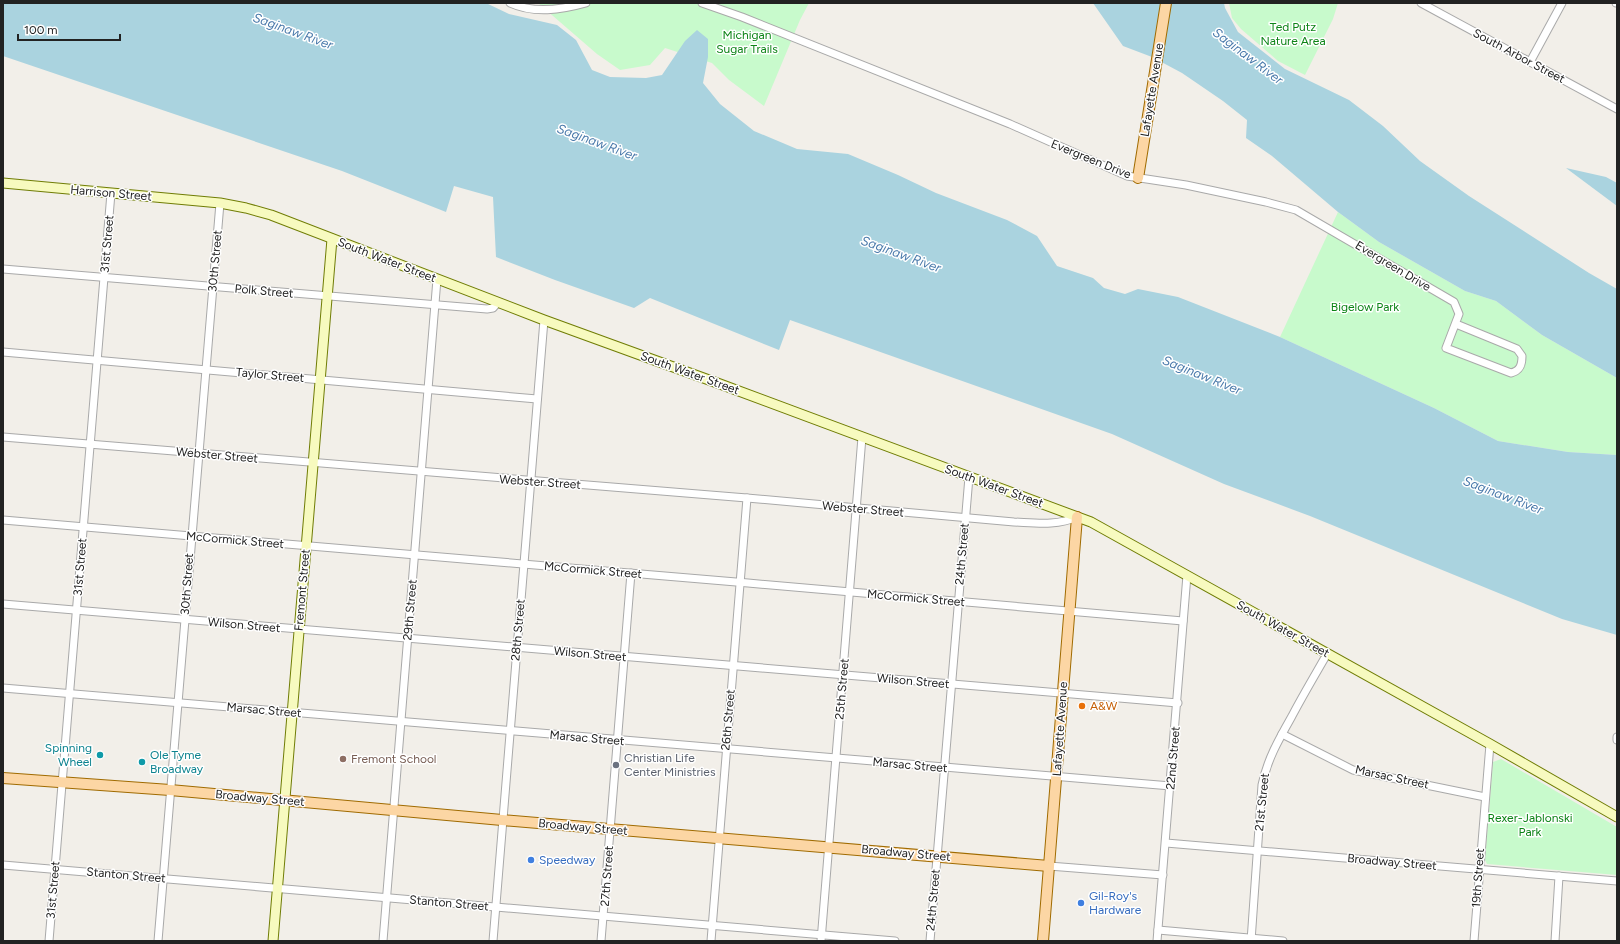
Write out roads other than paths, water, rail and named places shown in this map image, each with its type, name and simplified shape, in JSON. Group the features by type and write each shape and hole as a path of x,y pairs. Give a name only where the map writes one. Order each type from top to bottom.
{"main road":[{"name":"Lafayette Avenue","path":"1138,178 1166,3"},
{"name":"Lafayette Avenue","path":"1043,941 1077,517"},
{"name":"Broadway Street","path":"3,778 170,790 502,820 1049,866"}],"street":[{"path":"510,3 530,9 547,11 573,7 586,3"},
{"name":"Evergreen Drive","path":"702,3 742,17 1010,124 1127,176 1200,188 1296,210 1454,302 1459,314 1446,348 1511,373 1516,372 1522,365 1522,356 1517,350 1456,324"},
{"name":"South Arbor Street","path":"1421,3 1617,109"},
{"path":"1530,62 1562,3"},
{"name":"Harrison Street","path":"3,183 220,203 253,210 332,238"},
{"name":"31st Street","path":"49,941 111,193"},
{"name":"30th Street","path":"158,941 220,203"},
{"name":"South Water Street","path":"332,238 544,320 1091,522 1490,744 1617,817"},
{"name":"Fremont Street","path":"273,941 332,238"},
{"name":"Polk Street","path":"3,269 487,309 493,308 498,302"},
{"name":"29th Street","path":"383,941 437,279"},
{"name":"28th Street","path":"493,941 544,320"},
{"name":"Taylor Street","path":"3,352 538,399"},
{"name":"Webster Street","path":"3,437 1044,524 1068,521 1077,517"},
{"name":"25th Street","path":"821,938 862,437"},
{"name":"24th Street","path":"930,941 969,477"},
{"name":"26th Street","path":"710,941 747,498"},
{"name":"McCormick Street","path":"3,520 1184,621"},
{"name":"27th Street","path":"601,941 631,573"},
{"name":"22nd Street","path":"1157,941 1178,703 1187,575"},
{"name":"Wilson Street","path":"3,604 1178,703"},
{"name":"21st Street","path":"1251,940 1264,772 1282,734 1327,654"},
{"name":"Marsac Street","path":"3,688 1057,778 1171,786"},
{"name":"Marsac Street","path":"1282,734 1353,770 1485,797"},
{"name":"19th Street","path":"1474,941 1490,744"},
{"name":"Broadway Street","path":"1166,843 1617,881"},
{"name":"Stanton Street","path":"3,865 387,897 496,908 712,925 821,938 895,941"},
{"name":"Broadway Street","path":"1049,866 1163,875"},
{"path":"1555,941 1559,876"},
{"path":"1158,930 1251,940 1284,941"}],"water":[{"name":"Saginaw River","path":"3,3 486,3 509,14 557,25 576,40 592,70 610,77 646,78 662,75 685,41 697,30 708,39 708,57 703,83 720,104 754,131 797,149 848,154 936,193 1007,220 1037,236 1057,266 1093,278 1104,288 1125,294 1138,289 1178,297 1280,337 1434,408 1498,441 1568,452 1617,455 1617,635 1562,619 1310,516 1224,484 1112,434 790,320 779,350 650,298 634,308 496,257 493,197 454,186 446,212 342,171 3,56"},
{"name":"Saginaw River","path":"1093,3 1224,3 1225,8 1238,32 1285,69 1349,100 1383,126 1420,161 1469,196 1589,273 1617,289 1617,378 1542,335 1496,301 1465,291 1379,242 1338,212 1272,156 1246,138 1247,120 1223,101 1182,73 1152,57 1123,46"},
{"path":"1566,168 1606,177 1617,183 1617,206"}],"place":[{"name":"A&W","path":"1082,706"},
{"name":"Spinning Wheel","path":"100,755"},
{"name":"Fremont School","path":"343,759"},
{"name":"Ole Tyme Broadway","path":"142,762"},
{"name":"Christian Life Center Ministries","path":"616,765"},
{"name":"Speedway","path":"531,860"},
{"name":"Gil-Roy's Hardware","path":"1081,903"}],"park label":[{"name":"Ted Putz Nature Area","path":"1293,34"},
{"name":"Michigan Sugar Trails","path":"747,42"},
{"name":"Bigelow Park","path":"1365,307"},
{"name":"Rexer-Jablonski Park","path":"1530,825"}]}
